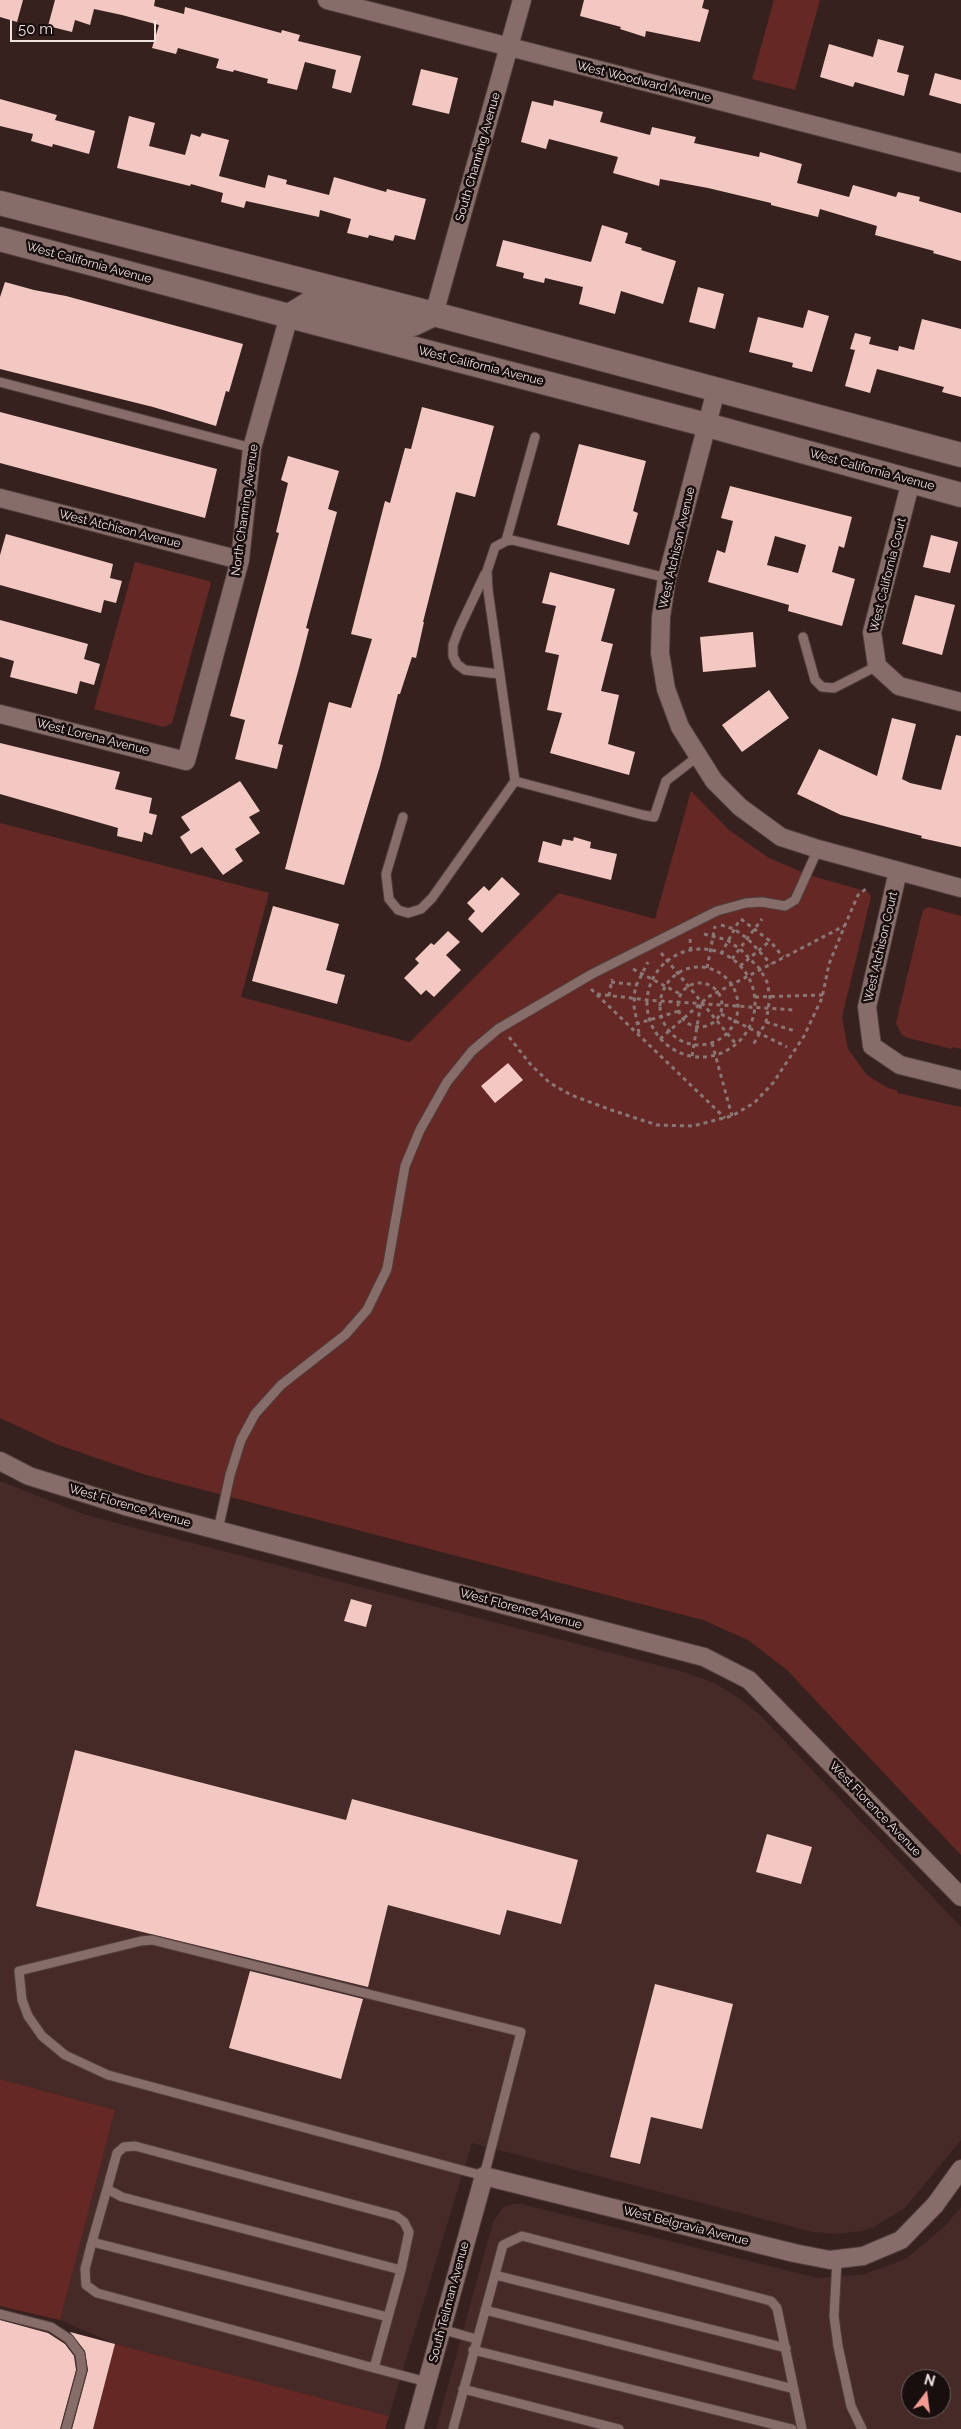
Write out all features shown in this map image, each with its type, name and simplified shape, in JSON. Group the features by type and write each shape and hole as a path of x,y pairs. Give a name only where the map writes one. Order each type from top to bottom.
{"main road":[{"path":"0,203 434,314 961,455"},
{"name":"West California Avenue","path":"0,239 707,424 961,495"},
{"path":"289,316 312,302 399,324 413,324 434,314"}],"street":[{"name":"West Woodward Avenue","path":"327,0 961,163"},
{"name":"South Channing Avenue","path":"434,314 522,0"},
{"name":"North Channing Avenue","path":"186,761 240,560 252,448 289,316"},
{"name":"West Atchison Avenue","path":"716,390 667,578 660,626 660,653 666,689 680,727 697,757 714,781 740,808 781,837 961,888"},
{"name":"West California Court","path":"877,666 872,632 911,481"},
{"name":"West Atchison Avenue","path":"0,498 240,560"},
{"path":"877,666 899,686 961,702"},
{"name":"West Lorena Avenue","path":"0,714 186,761"},
{"name":"West Atchison Court","path":"898,871 866,1007 872,1046 900,1064 961,1080"},
{"name":"West Florence Avenue","path":"0,1461 29,1476 81,1492 218,1530 704,1657 749,1680 961,1897"},
{"name":"West Belgravia Avenue","path":"484,2176 794,2253 837,2260 863,2256 901,2240 935,2205 961,2169"},
{"name":"South Teilman Avenue","path":"414,2429 484,2176"}],"lane":[{"path":"0,382 252,448"},
{"path":"506,541 535,437"},
{"path":"500,674 465,670 456,664 453,656 453,645 459,629 487,571 495,547 506,541 667,578"},
{"path":"402,816 386,874 389,899 398,910 408,913 421,909 432,898 515,780 487,571"},
{"path":"803,637 815,680 822,687 834,688 877,666"},
{"path":"515,780 643,816 654,816 666,781 697,757"},
{"path":"218,1530 241,1440 255,1414 281,1385 345,1336 367,1310 387,1268 405,1166 420,1130 447,1082 472,1051 501,1027 582,980 717,911 749,903 762,902 785,906 795,900 818,849"},
{"path":"152,1940 521,2032 484,2176 94,2071 65,2055 42,2036 28,2016 22,2000 19,1971 141,1941 152,1940"},
{"path":"374,2368 401,2270 409,2232 404,2222 396,2216 135,2146 124,2147 117,2153 85,2269 86,2285 97,2293 374,2368 427,2382"},
{"path":"107,2190 122,2197 401,2270"},
{"path":"453,2429 503,2245 522,2236 771,2301 777,2308 802,2429"},
{"path":"92,2242 388,2317"},
{"path":"837,2260 834,2316 838,2346 851,2406 862,2429"},
{"path":"494,2274 786,2348"},
{"path":"485,2310 794,2389"},
{"path":"0,2314 50,2327 69,2339 80,2354 82,2370 66,2429"},
{"path":"442,2330 476,2339"},
{"path":"474,2350 792,2429"},
{"path":"464,2389 619,2429"}],"path":[{"path":"501,1027 531,1065 550,1083 571,1095 657,1125 694,1126 732,1116 754,1103 773,1083 804,1036 823,995 829,964 845,925 858,896 867,888"},
{"path":"721,954 749,903"},
{"path":"732,914 754,928 784,957"},
{"path":"732,959 762,919"},
{"path":"707,968 709,950 716,923 734,929 747,938 771,964"},
{"path":"660,1039 701,1003 718,992 845,925"},
{"path":"694,932 713,935 727,940 740,948 760,969 767,982 770,997 766,1022 753,1046"},
{"path":"740,966 770,942"},
{"path":"655,953 658,949 736,1044"},
{"path":"709,950 732,959 748,976 755,997 755,1008 749,1028 736,1044 716,1055 692,1056 669,1047 660,1039 650,1020 647,1000 653,980 668,961 688,951 709,950"},
{"path":"639,1033 636,1024 634,999 636,985 651,957"},
{"path":"616,961 680,994"},
{"path":"707,968 724,974 733,984 738,996 739,1006 736,1022 728,1034 712,1043 693,1046 681,1041 670,1033 661,1016 660,1000 665,986 678,973 686,969 707,968"},
{"path":"582,980 725,1118"},
{"path":"611,982 636,985"},
{"path":"700,983 707,984 718,992 722,1005 721,1014 710,1025 697,1027 683,1019 679,1011 678,1002 680,994 688,986 700,983"},
{"path":"596,994 634,999 794,1010"},
{"path":"755,997 823,995"},
{"path":"692,1056 701,1003"},
{"path":"636,1024 679,1011"},
{"path":"721,1014 787,1047"},
{"path":"766,1022 794,1031"},
{"path":"712,1043 732,1116"}],"shaded area":[{"path":"774,0 820,0 795,90 752,79"},
{"path":"135,562 211,583 172,723 164,727 94,709"},
{"path":"691,791 729,830 769,858 809,875 868,892 871,897 842,1017 848,1049 867,1075 886,1087 898,1091 897,1093 961,1107 961,1855 787,1670 748,1640 703,1620 146,1475 56,1444 0,1418 0,823 269,893 241,997 410,1042 559,893 655,919"},
{"path":"929,907 961,916 961,1049 952,1047 952,1049 908,1038 902,1035 896,1023 923,910"},
{"path":"0,1481 86,1515 684,1672 714,1683 739,1698 760,1715 961,1927 961,2140 905,2208 874,2227 862,2231 837,2234 813,2232 472,2143 389,2416 115,2344 60,2320 115,2110 0,2079"},
{"path":"0,2079 115,2110 60,2320 0,2306"},
{"path":"521,2204 817,2278 865,2274 906,2259 947,2224 961,2207 961,2429 436,2429 493,2222 503,2207"},
{"path":"115,2344 389,2416 385,2429 93,2429"}],"building":[{"path":"0,0 23,0 17,22 0,17"},
{"path":"55,0 155,0 154,6 184,14 185,7 281,33 282,30 300,35 298,41 361,56 351,93 332,88 336,70 305,62 297,90 267,83 268,79 234,70 233,72 216,68 219,59 178,48 176,54 152,48 159,25 122,15 94,9 90,25 75,20 72,32 48,26"},
{"path":"584,0 704,0 702,8 709,10 700,42 646,31 645,37 620,29 621,27 580,16"},
{"path":"878,39 904,46 897,72 909,75 904,96 855,82 853,87 820,77 829,44 873,57"},
{"path":"421,69 458,78 449,114 412,105"},
{"path":"935,73 961,80 961,104 929,95"},
{"path":"0,99 57,115 55,120 95,131 89,154 53,144 52,147 31,141 33,134 0,126"},
{"path":"554,100 603,112 600,122 650,135 652,127 696,137 694,143 759,157 760,152 802,164 797,183 849,197 853,185 896,197 898,192 920,197 919,201 961,213 961,261 933,253 934,251 875,235 877,226 820,209 818,217 771,205 771,203 708,188 660,179 659,186 613,173 618,157 549,139 546,149 521,142 532,101 553,106"},
{"path":"129,116 155,123 149,146 185,155 191,134 200,137 202,133 229,140 219,176 265,188 268,175 287,180 286,184 329,195 334,177 386,192 387,189 426,199 415,240 395,235 393,241 369,235 368,238 347,233 351,219 320,210 319,217 246,201 244,208 221,202 223,193 117,168"},
{"path":"602,225 628,233 625,243 676,261 663,304 621,291 615,314 579,304 583,287 545,278 544,283 523,278 524,273 496,266 503,240 591,262"},
{"path":"5,282 66,296 243,344 229,392 226,391 216,426 153,407 0,369 0,297"},
{"path":"698,287 724,294 715,329 689,322"},
{"path":"808,310 829,316 812,372 792,367 793,363 749,352 758,317 803,328"},
{"path":"922,319 961,329 961,397 942,392 944,387 877,369 870,393 845,386 855,350 850,349 855,333 871,337 869,344 898,351 899,346 914,350"},
{"path":"422,407 494,426 475,497 456,492 423,622 416,658 412,657 400,694 398,694 380,766 344,885 285,869 329,702 351,708 372,639 351,634 385,501 390,503 405,448 411,449"},
{"path":"0,412 217,469 205,518 0,463"},
{"path":"579,444 646,461 633,511 638,513 629,545 557,525"},
{"path":"288,456 339,471 328,509 337,512 306,628 309,629 278,744 283,745 277,769 235,759 245,720 230,716 279,533 276,532 288,483 281,480"},
{"path":"730,486 852,517 844,548 839,546 832,572 855,579 842,626 788,611 789,605 708,582 717,550 725,553 733,521 721,518","holes":["775,536 806,545 798,573 767,565"]},
{"path":"6,534 113,564 110,578 122,581 116,603 104,600 101,613 0,585 0,555"},
{"path":"931,535 958,542 950,573 923,567"},
{"path":"550,572 615,589 601,641 613,644 601,691 619,695 608,744 635,752 629,775 550,753 562,713 547,710 559,655 545,652 556,606 542,603"},
{"path":"915,595 955,605 942,655 902,644"},
{"path":"0,620 88,644 84,659 100,664 94,685 80,681 77,694 10,677 14,661 0,657"},
{"path":"753,632 756,667 703,672 700,637"},
{"path":"769,690 789,718 742,752 722,725"},
{"path":"892,718 916,724 902,779 910,783 941,790 956,735 961,736 961,847 921,838 922,836 841,815 797,794 819,749 877,776"},
{"path":"0,743 120,772 115,789 152,798 149,813 157,815 152,835 144,832 142,842 117,836 118,828 0,794"},
{"path":"240,781 260,811 249,817 260,833 235,849 243,861 223,875 202,847 191,854 180,837 190,830 181,817"},
{"path":"574,837 591,842 590,848 617,854 611,880 538,862 543,841 561,846 563,839 573,841"},
{"path":"502,877 520,894 482,933 468,919 475,911 467,903 484,886 489,891"},
{"path":"273,906 339,924 326,970 345,975 337,1004 252,981"},
{"path":"448,931 460,942 446,955 461,970 434,997 426,990 421,995 404,978 419,963 415,959 431,943 434,945"},
{"path":"508,1063 523,1080 495,1103 481,1086"},
{"path":"351,1599 372,1605 366,1627 344,1621"},
{"path":"75,1750 346,1820 352,1799 578,1860 561,1924 507,1910 500,1935 388,1905 368,1987 36,1906"},
{"path":"767,1834 812,1847 801,1884 756,1872"},
{"path":"250,1971 363,1999 341,2079 229,2048"},
{"path":"655,1984 733,2004 702,2129 651,2117 640,2164 610,2157"},
{"path":"0,2320 48,2333 65,2344 74,2356 76,2370 60,2429 0,2429"},
{"path":"70,2332 115,2344 93,2429 72,2429 88,2370 85,2351"}]}
